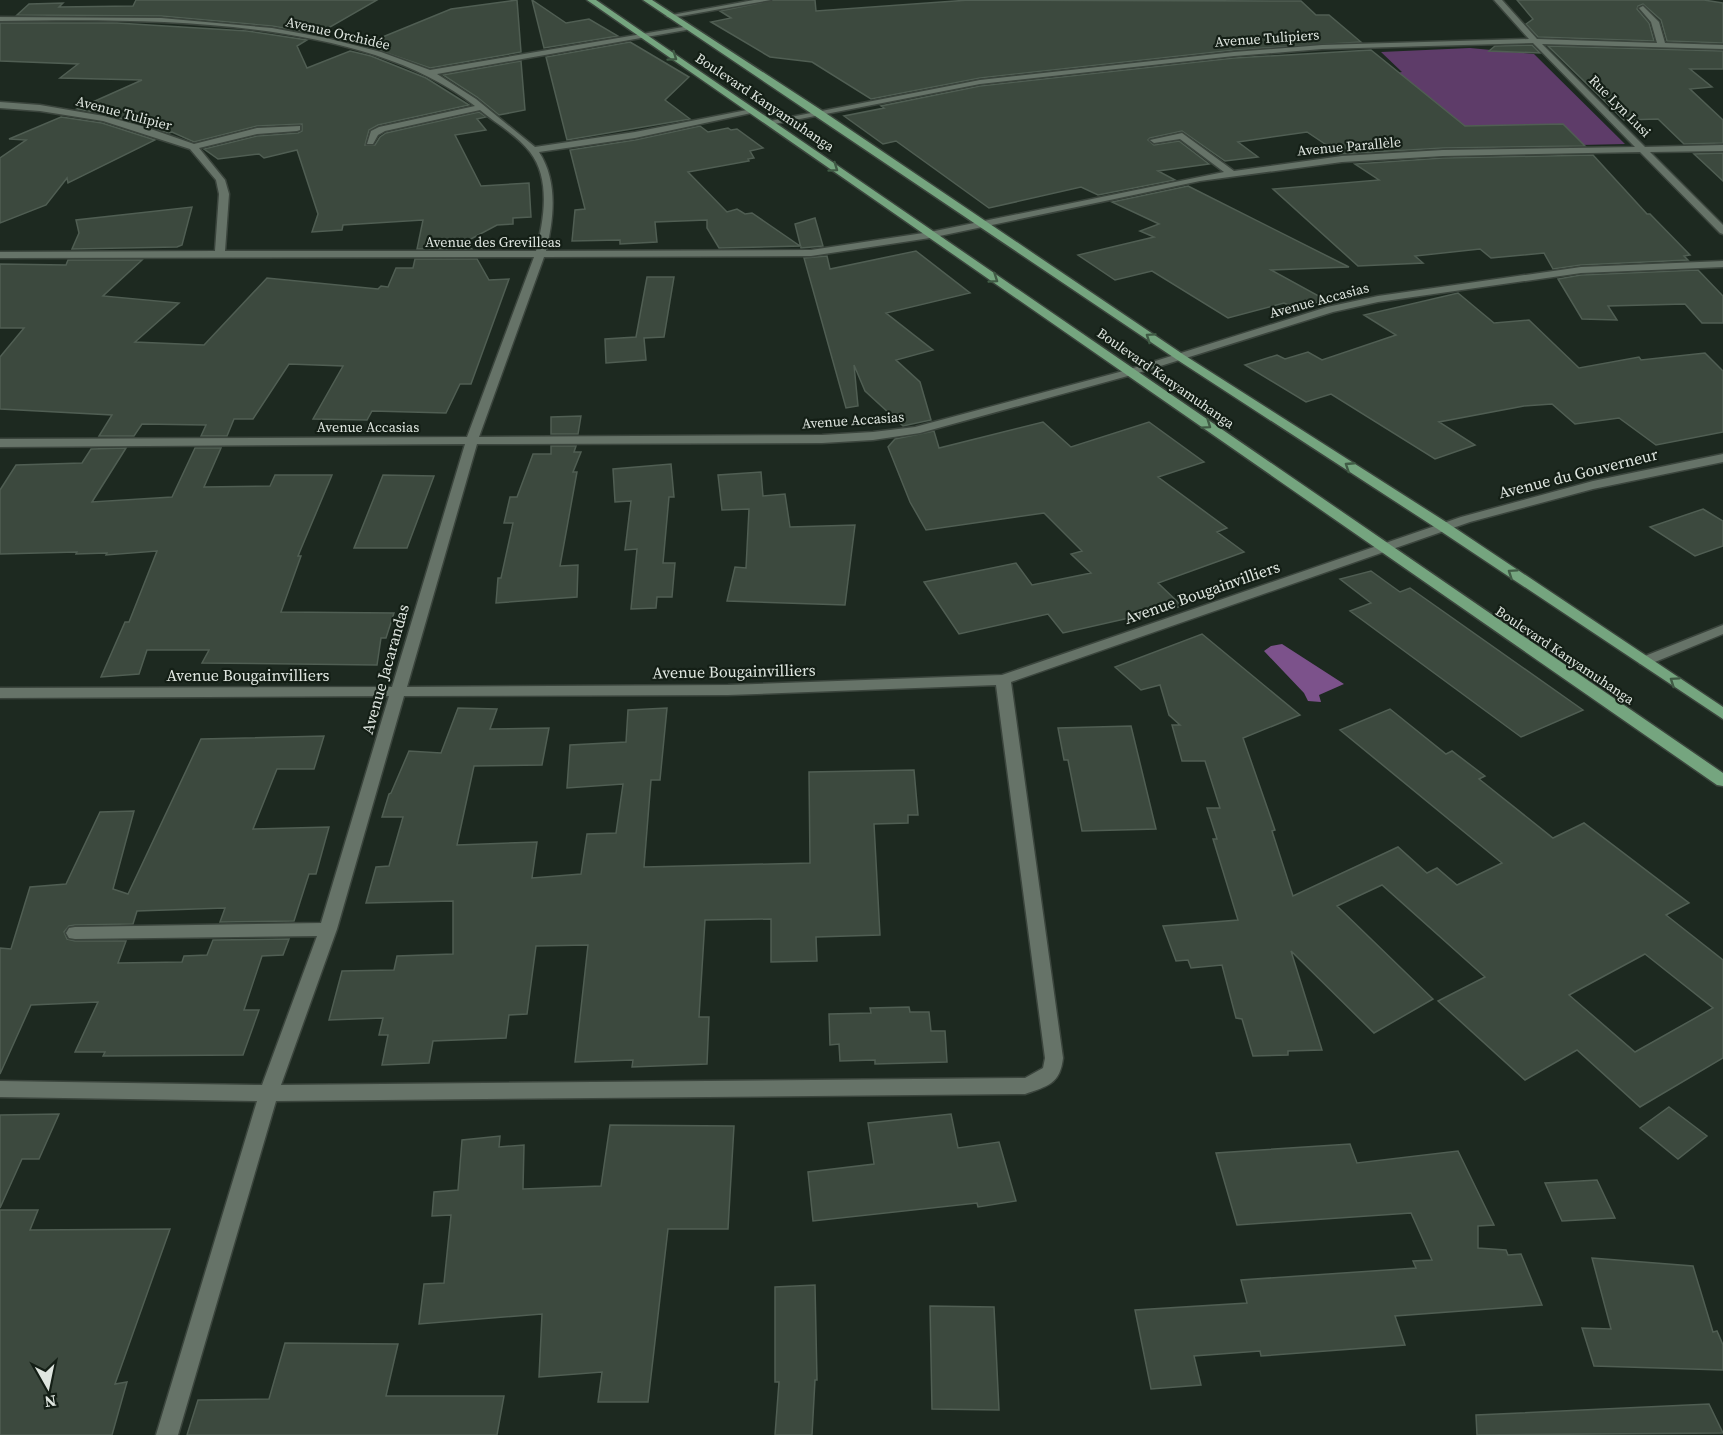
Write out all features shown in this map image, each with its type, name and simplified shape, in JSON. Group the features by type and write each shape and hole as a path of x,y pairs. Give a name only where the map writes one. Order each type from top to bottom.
{"main road":[{"name":"Boulevard Kanyamuhanga","path":"591,0 1382,548 1723,781"},
{"path":"647,0 686,28 818,112 1180,357 1441,525 1723,714"}],"street":[{"path":"670,16 767,0"},
{"name":"Rue Lyn Lusi","path":"1498,0 1535,41 1723,231"},
{"path":"1643,8 1655,22 1661,44"},
{"name":"Avenue Orchidée","path":"0,19 133,20 243,27 336,43 378,54 429,73 482,107 534,150"},
{"path":"429,73 686,28"},
{"name":"Avenue Tulipiers","path":"769,122 1012,77 1322,47 1535,41 1723,47"},
{"name":"Avenue Tulipier","path":"0,105 40,108 104,119 142,129 193,147"},
{"path":"370,142 374,133 382,129 482,107"},
{"path":"540,255 548,225 548,194 542,168 534,150 635,135 752,112"},
{"path":"220,256 224,194 220,180 193,147 257,131 297,128"},
{"path":"1154,140 1182,136 1231,173"},
{"name":"Avenue Parallèle","path":"983,223 1149,187 1231,173 1381,155 1723,148"},
{"name":"Avenue des Grevilleas","path":"0,255 811,253 930,235 983,223"},
{"name":"Avenue Jacarandas","path":"167,1435 269,1093 328,929 472,441 540,255"},
{"name":"Avenue Accasias","path":"0,443 810,439 873,436 916,430 1131,372 1331,309 1378,299 1581,270 1723,264"},
{"name":"Avenue du Gouverneur","path":"1441,525 1572,489 1723,458"},
{"name":"Avenue Bougainvilliers","path":"0,693 728,690 1003,680 1382,548 1441,525"},
{"path":"1645,661 1723,629"},
{"path":"0,1089 269,1093 1025,1086 1040,1081 1052,1072 1054,1058 1003,680"},
{"path":"75,933 328,929"}],"shaded area":[{"path":"1470,48 1534,54 1625,144 1405,149 1384,75 1402,72 1381,52"},
{"path":"1282,644 1344,684 1319,695 1321,702 1308,701 1304,693 1264,651 1271,646"}],"building":[{"path":"136,0 377,0 318,34 272,26 161,16 17,15 29,4 63,3 59,7 133,6"},
{"path":"517,0 521,52 430,68 363,45 451,9"},
{"path":"532,0 566,23 589,19 618,36 544,48"},
{"path":"773,0 815,0 816,11 969,0 1301,1 1316,15 1329,15 1361,42 1234,50 980,78 871,99 812,62 770,57 711,22 731,18 720,11"},
{"path":"1517,0 1704,0 1723,3 1723,43 1667,41 1661,20 1643,4 1637,9 1649,23 1654,41 1538,37 1526,24 1533,19"},
{"path":"0,23 117,23 247,31 307,40 297,46 307,68 350,51 371,56 426,78 469,105 378,125 369,130 365,145 375,145 386,133 479,112 486,117 477,119 486,130 455,135 481,186 529,183 531,217 513,218 513,224 497,225 467,241 472,249 417,249 423,220 343,225 342,230 312,232 318,214 297,150 264,158 259,154 218,159 204,149 257,136 298,133 302,131 302,124 257,126 194,142 172,132 77,109 142,80 60,78 78,64 0,61"},
{"path":"630,42 689,77 665,100 690,119 567,140 546,57"},
{"path":"1532,45 1540,53 1489,51 1495,46"},
{"path":"1548,46 1723,51 1723,69 1690,69 1712,87 1690,89 1723,120 1723,143 1684,144 1658,119 1624,120"},
{"path":"1371,50 1465,126 1563,124 1585,146 1443,148 1340,154 1307,132 1238,142 1258,157 1225,161 1182,131 1148,140 1154,145 1179,141 1209,164 1158,171 1175,180 1098,195 1081,187 989,208 896,141 883,144 844,116 980,86 1234,58"},
{"path":"521,61 525,110 499,115 477,97 443,75"},
{"path":"61,117 102,123 155,140 68,183 67,178 46,205 0,223 0,158 26,140 9,139"},
{"path":"700,126 708,132 728,128 737,129 763,148 750,151 754,158 748,159 749,161 688,172 727,212 737,209 745,214 752,213 800,246 719,248 707,228 707,220 655,222 657,242 620,244 620,240 572,241 575,210 585,209 570,150 635,140"},
{"path":"1723,153 1723,181 1694,154"},
{"path":"1593,155 1647,214 1650,214 1690,255 1684,256 1688,260 1581,265 1553,269 1544,253 1491,258 1480,249 1415,256 1423,263 1358,266 1273,189 1379,180 1355,164 1443,158"},
{"path":"1188,186 1349,267 1271,270 1326,300 1297,309 1284,303 1228,318 1152,271 1115,280 1078,255 1154,237 1140,231 1159,224 1112,202"},
{"path":"192,207 182,245 177,247 72,249 79,233 76,220"},
{"path":"815,218 823,246 801,248 795,224"},
{"path":"916,251 970,293 886,313 933,350 896,360 920,382 931,420 903,426 865,391 854,365 858,406 846,408 804,258 827,256 830,269"},
{"path":"415,259 477,259 489,280 509,279 471,384 460,384 446,413 372,411 367,420 313,419 343,366 289,364 253,419 234,419 227,436 201,436 206,425 142,424 134,436 99,436 112,415 0,409 0,357 24,328 0,328 0,264 66,265 68,260 142,260 103,296 179,303 135,342 204,345 267,278 378,289 381,286 388,287 396,268 413,268"},
{"path":"1698,270 1723,296 1723,323 1702,323 1685,304 1608,306 1617,320 1582,319 1558,279 1581,275"},
{"path":"647,277 674,277 664,337 644,338 646,360 606,363 605,339 636,337"},
{"path":"1458,293 1494,323 1529,320 1579,368 1639,357 1641,360 1705,353 1723,371 1723,432 1656,445 1619,418 1575,424 1552,404 1524,406 1439,422 1475,445 1435,459 1331,394 1306,402 1245,365 1277,355 1285,359 1308,352 1322,360 1396,335 1364,315"},
{"path":"581,416 578,434 551,434 551,417"},
{"path":"1043,422 1071,447 1149,422 1204,462 1158,477 1227,528 1217,532 1244,552 1158,583 1182,606 1063,633 1048,614 959,634 924,582 1016,563 1032,585 1091,573 1071,554 1082,551 1044,513 926,530 910,502 888,447 895,439 934,431 939,448"},
{"path":"551,446 576,446 574,452 581,452 573,472 577,472 560,566 578,565 577,597 496,603 498,578 501,578 513,523 504,523 510,497 517,497 533,454 551,454"},
{"path":"126,448 92,502 172,497 195,448 221,448 204,487 270,486 275,475 332,475 298,556 301,556 281,612 394,613 386,638 381,638 377,665 202,663 209,650 147,650 139,674 101,677 125,622 129,622 157,551 106,555 107,553 76,554 77,552 0,554 0,490 16,465 82,463 91,449"},
{"path":"671,464 674,497 669,497 663,563 675,563 672,597 657,597 656,608 631,609 637,549 625,550 631,501 615,502 613,469"},
{"path":"761,472 763,496 785,494 790,527 855,525 845,605 727,601 735,567 746,568 749,509 722,510 718,475"},
{"path":"383,475 434,476 407,548 354,548"},
{"path":"1703,509 1723,521 1723,546 1695,556 1650,527"},
{"path":"1371,571 1400,592 1410,588 1583,710 1521,737 1350,611 1371,603 1340,579"},
{"path":"1202,634 1300,715 1243,738 1275,830 1272,831 1293,896 1398,847 1427,873 1437,868 1457,885 1502,863 1340,730 1390,709 1446,754 1452,751 1485,776 1479,779 1553,838 1584,823 1689,903 1666,915 1723,960 1723,1058 1640,1107 1577,1050 1525,1080 1438,1001 1485,977 1382,885 1337,906 1433,999 1374,1033 1291,951 1322,1050 1288,1051 1288,1055 1253,1056 1242,1019 1236,1018 1222,965 1191,968 1188,960 1176,961 1163,926 1238,920 1213,839 1217,839 1207,808 1220,808 1205,761 1182,761 1172,725 1180,725 1169,715 1160,685 1141,690 1115,667","holes":["1645,954 1713,1008 1635,1052 1569,995"]},
{"path":"458,708 497,709 490,729 549,728 542,765 474,766 457,845 537,842 532,878 581,874 587,834 616,833 623,784 567,788 570,745 626,742 628,710 667,708 660,780 651,780 644,867 810,863 809,772 914,770 918,815 908,815 908,823 874,824 880,935 816,937 817,961 771,962 771,919 705,920 699,1017 709,1017 707,1064 632,1067 633,1060 575,1062 588,945 536,946 527,1014 509,1015 506,1038 433,1041 429,1063 382,1065 388,1035 379,1035 383,1018 329,1020 342,971 394,970 397,956 453,954 453,901 366,903 376,867 389,866 403,817 382,817 389,794 409,751 441,753"},
{"path":"1131,726 1156,829 1082,831 1068,760 1064,760 1058,728"},
{"path":"324,736 314,769 277,769 253,829 329,827 316,874 309,874 294,921 220,922 225,908 137,911 133,924 75,925 69,926 64,932 67,939 75,941 126,941 118,963 182,962 184,956 207,955 213,940 289,939 283,955 262,956 244,1010 259,1010 243,1055 103,1056 105,1052 75,1052 98,1002 31,1005 0,1074 0,948 11,949 30,887 66,884 100,812 134,811 113,889 128,894 201,739"},
{"path":"909,1007 910,1012 929,1012 931,1031 945,1031 947,1062 875,1064 875,1060 840,1061 839,1044 830,1045 829,1014 871,1013 870,1008"},
{"path":"1669,1107 1707,1136 1678,1159 1640,1128"},
{"path":"59,1114 39,1159 22,1159 0,1208 0,1115"},
{"path":"951,1114 958,1148 999,1142 1016,1201 978,1207 977,1203 813,1221 808,1172 874,1164 868,1123"},
{"path":"610,1125 734,1126 728,1229 668,1229 648,1402 598,1402 602,1372 539,1377 542,1314 419,1324 424,1284 444,1283 451,1215 432,1216 434,1192 458,1190 462,1140 500,1136 499,1147 524,1145 523,1189 601,1186"},
{"path":"1350,1144 1357,1163 1458,1151 1494,1225 1478,1226 1478,1248 1506,1250 1508,1255 1521,1254 1542,1305 1395,1316 1405,1345 1261,1356 1260,1351 1194,1356 1201,1385 1151,1389 1135,1310 1247,1303 1241,1280 1416,1268 1413,1261 1432,1260 1411,1213 1237,1225 1216,1153"},
{"path":"1597,1180 1615,1218 1562,1221 1545,1183"},
{"path":"0,1210 38,1210 30,1230 170,1229 115,1384 127,1382 112,1435 0,1435"},
{"path":"1592,1258 1693,1266 1713,1332 1717,1331 1723,1345 1723,1370 1594,1366 1582,1328 1611,1329"},
{"path":"815,1285 817,1380 815,1380 812,1435 775,1435 779,1382 775,1382 775,1287"},
{"path":"930,1306 994,1307 999,1410 932,1409"},
{"path":"285,1343 398,1344 386,1396 504,1396 497,1435 187,1435 198,1400 269,1399"},
{"path":"1709,1404 1723,1433 1477,1435 1476,1415"}]}
